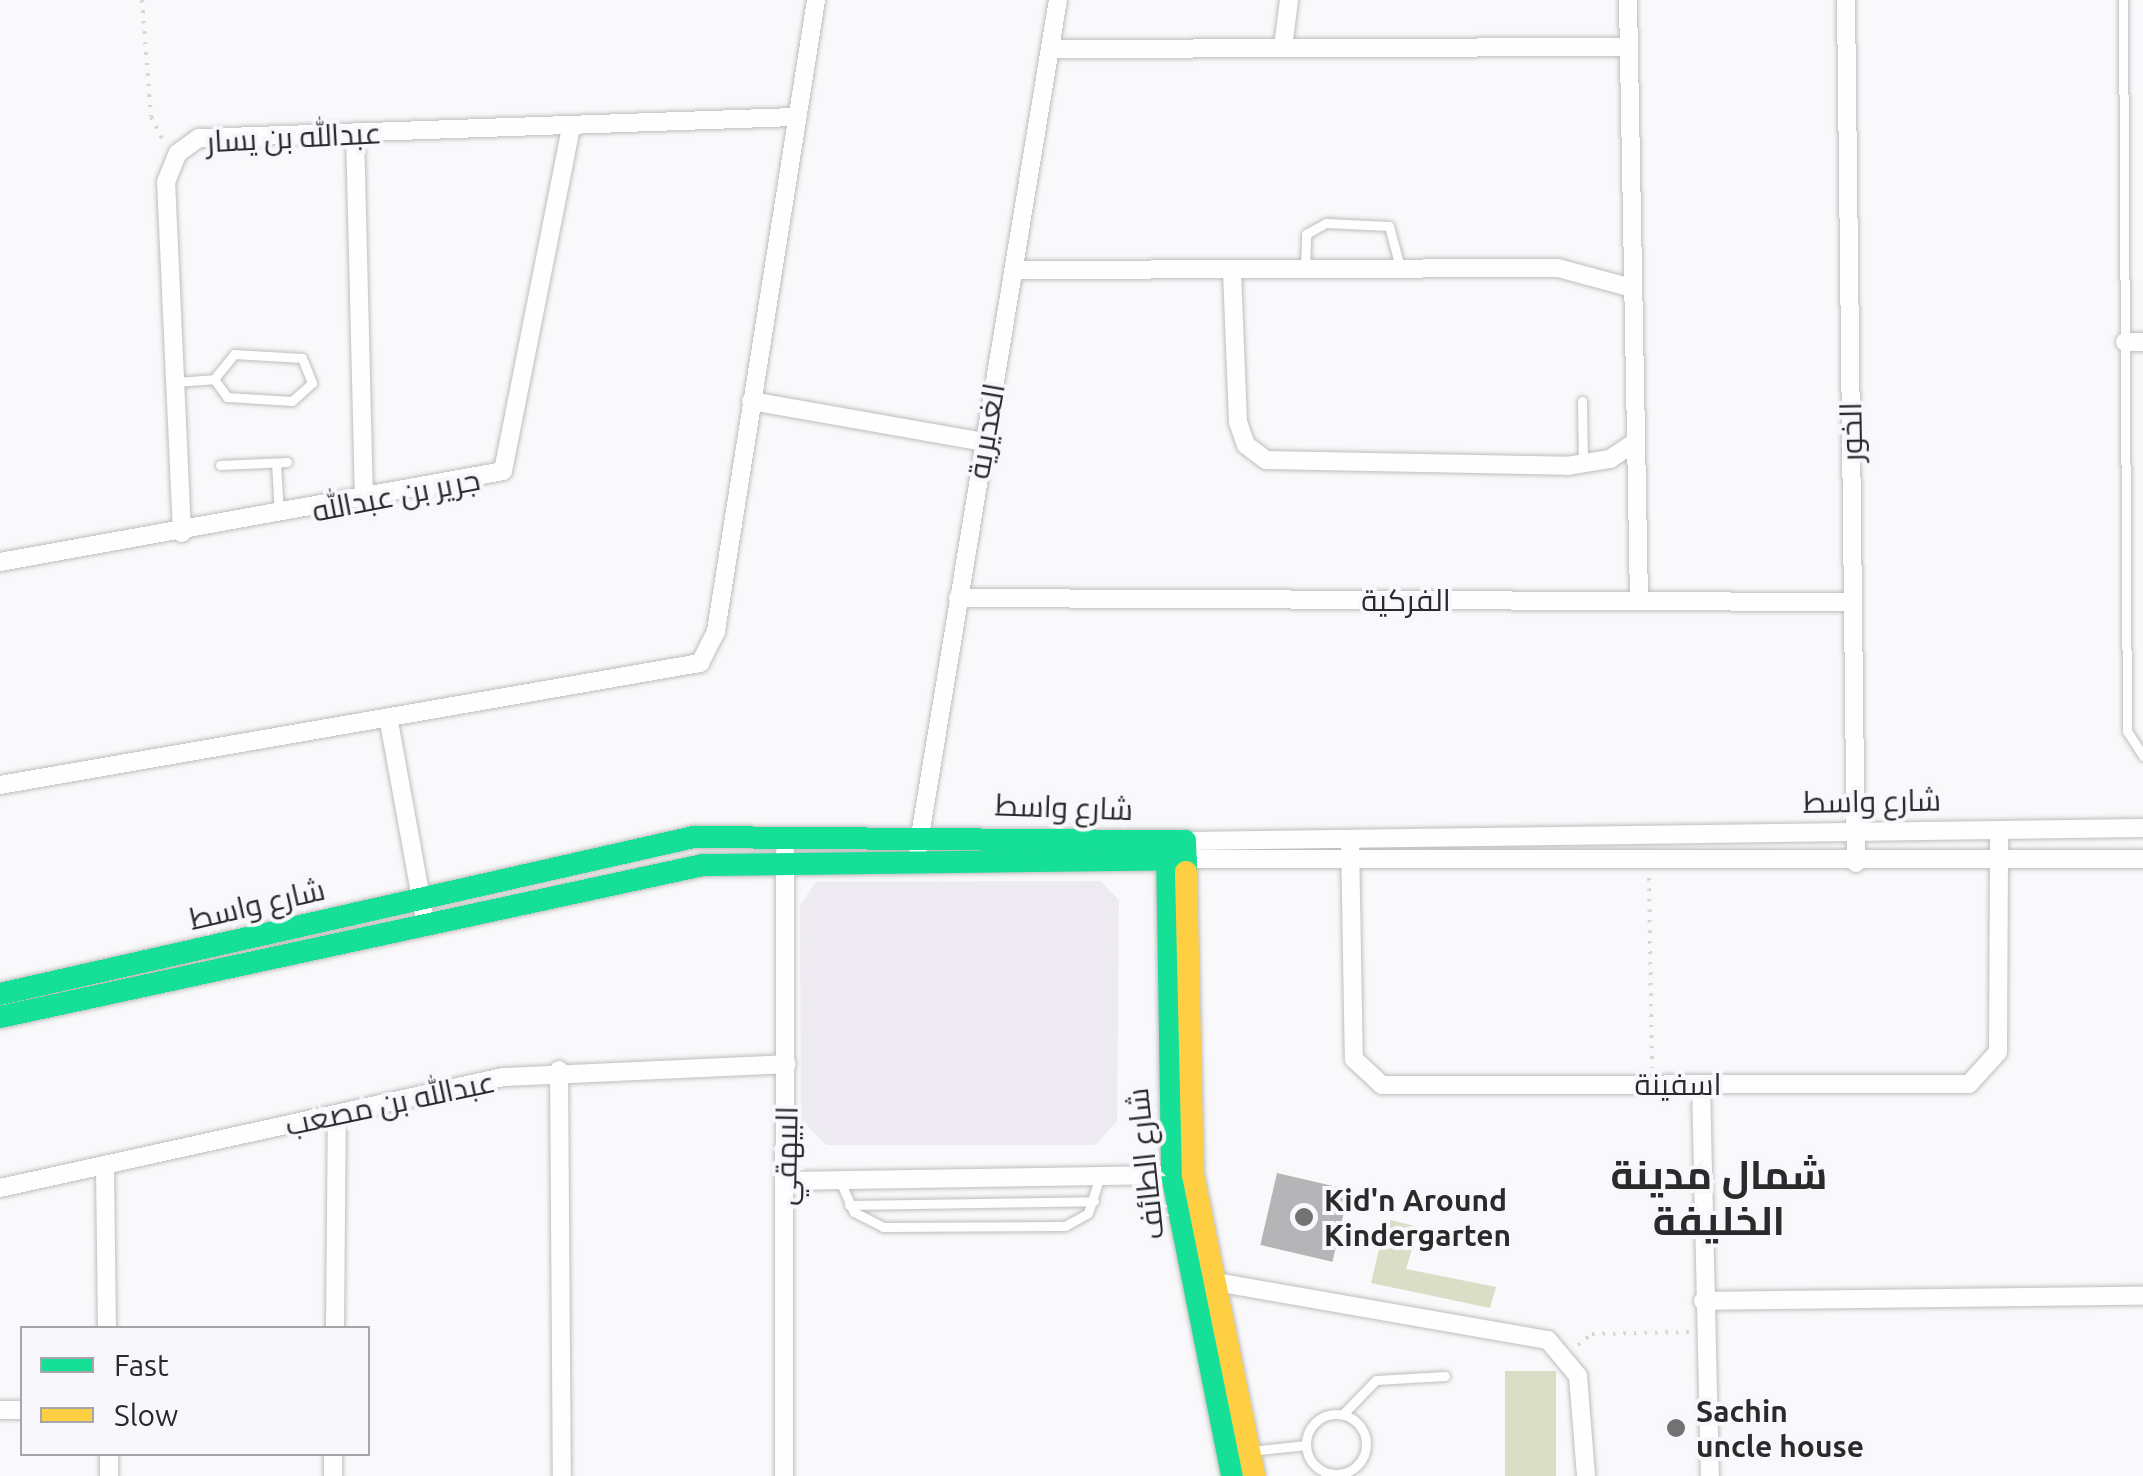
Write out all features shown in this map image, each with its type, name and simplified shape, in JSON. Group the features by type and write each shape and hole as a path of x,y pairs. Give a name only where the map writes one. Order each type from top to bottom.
{"street":[{"path":"0,785 389,722 700,663 716,632 816,0"},
{"name":"الغديرية","path":"919,861 917,834 1058,0"},
{"path":"1283,48 1288,0"},
{"path":"1628,0 1632,444 1639,602"},
{"name":"الخور","path":"1846,0 1856,863"},
{"path":"1051,49 1629,48"},
{"name":"عبدالله بن يسار","path":"182,533 166,182 178,153 199,138 795,117"},
{"name":"جرير بن عبدالله","path":"0,562 364,502 503,471 571,127"},
{"path":"356,132 364,502"},
{"path":"1015,270 1305,272 1558,268 1632,288"},
{"path":"1232,272 1238,422 1266,460 1583,465 1632,444"},
{"path":"750,401 984,442"},
{"name":"الفركية","path":"958,598 1853,602"},
{"path":"389,722 423,910"},
{"name":"شارع واسط","path":"785,848 919,861 1350,839 2143,828"},
{"name":"اسفينة","path":"1350,839 1354,1059 1363,1076 1382,1086 1969,1084 1988,1072 1998,1052 1999,830"},
{"name":"شارع واسط","path":"0,994 423,910 785,848 917,834 1352,863 2143,860"},
{"name":"البيهقي","path":"784,1476 785,848"},
{"name":"شارع الطائف","path":"1176,850 1182,1175 1232,1476"},
{"name":"شارع واسط","path":"0,1017 423,910"},
{"name":"عبدالله بن مصعب","path":"0,1188 559,1070 787,1064"},
{"path":"559,1070 562,1476"},
{"path":"1701,1084 1710,1476"},
{"path":"334,1326 337,1114"},
{"path":"105,1167 107,1326"},
{"path":"785,1182 1182,1175"},
{"path":"1200,1283 1537,1336 1568,1354 1586,1476"},
{"name":"شارع الطائف","path":"1200,1283 1254,1476"},
{"path":"1703,1301 2143,1296"}],"lane":[{"path":"2123,0 2134,342 2127,731 2143,756"},
{"path":"1305,272 1306,234 1326,224 1389,226 1401,243 1400,270"},
{"path":"175,382 214,379 238,400 292,401 312,383 302,358 288,354 234,354 214,379"},
{"path":"1582,401 1583,465"},
{"path":"220,465 282,462 279,516"},
{"path":"840,1181 849,1205 883,1227 1065,1226 1094,1201 1100,1177"},
{"path":"849,1205 1094,1201"},
{"path":"1343,1414 1366,1439 1352,1470 1317,1467 1306,1445 1313,1424 1343,1414 1376,1380 1445,1376"},
{"path":"1248,1452 1306,1445"}],"path":[{"path":"142,0 156,135 178,153"},
{"path":"1649,863 1652,1084"},
{"path":"1568,1354 1592,1334 1704,1332"}],"shaded area":[{"path":"1100,881 1119,900 1117,1121 1095,1145 827,1145 801,1120 800,905 816,882"}],"green space":[{"path":"1386,1219 1419,1227 1406,1269 1496,1287 1490,1308 1371,1283"},
{"path":"1505,1371 1556,1371 1556,1476 1505,1476"}],"building":[{"name":"Kid'n Around Kindergarten","path":"1277,1173 1349,1190 1332,1262 1260,1245"}],"traffic: fast":[{"path":"0,994 694,837 1185,841 1186,872"},
{"path":"1167,845 1172,1175 1232,1476"},
{"path":"0,1017 703,865 1186,859"}],"traffic: slow":[{"path":"1186,872 1193,1175 1254,1476"}],"place":[{"name":"Kid'n Around Kindergarten","path":"1304,1217"},
{"name":"Sachin uncle house","path":"1676,1428"}],"district":[{"name":"شمال مدينة الخليفة","path":"1719,1198"}]}
